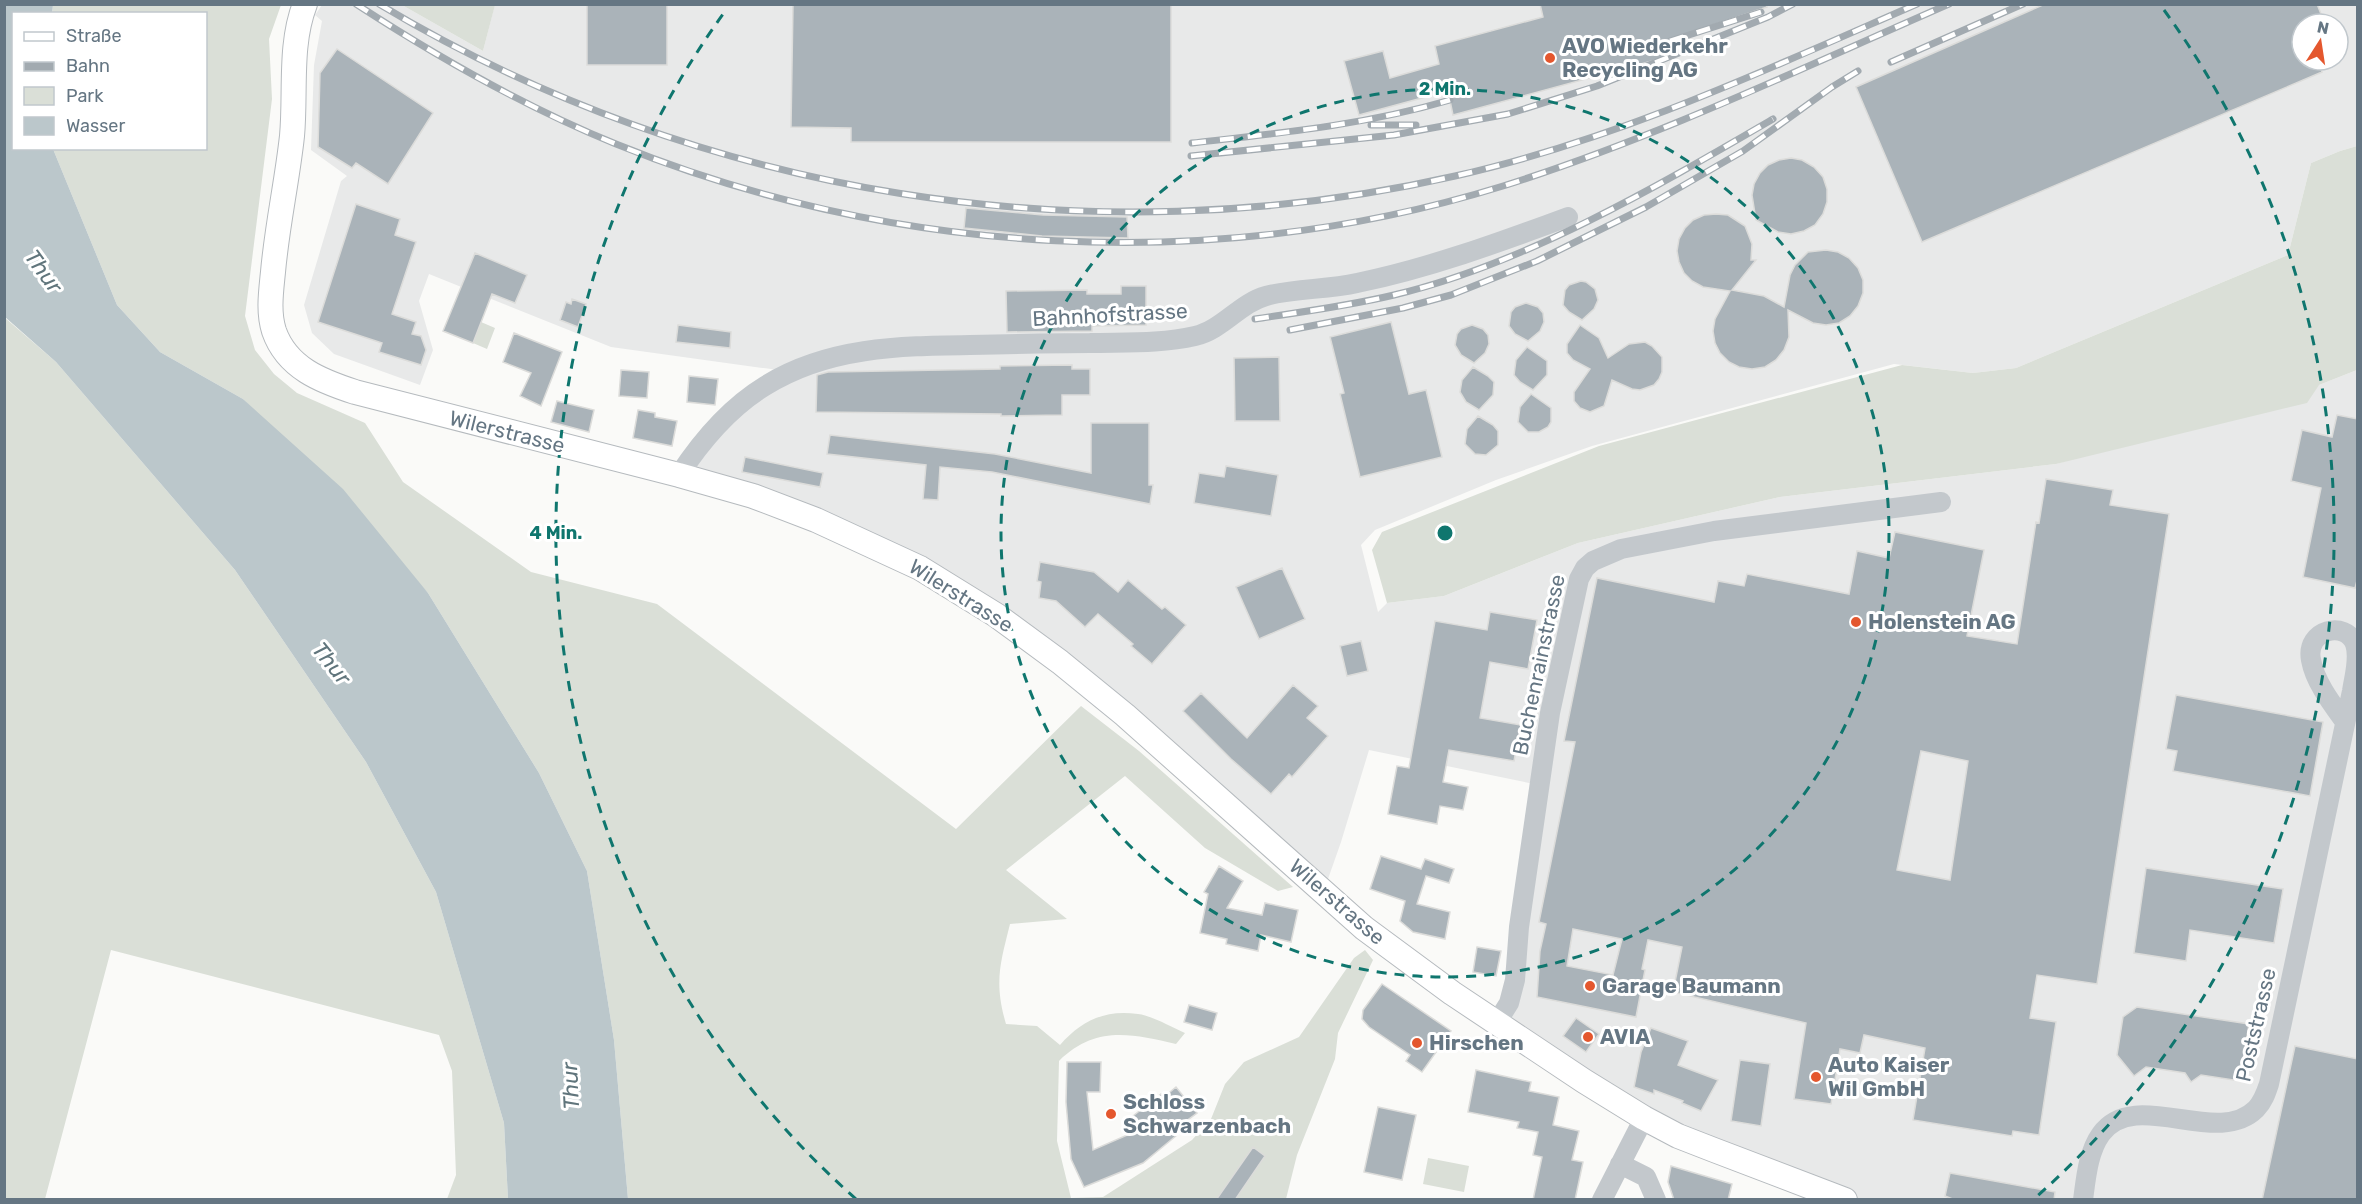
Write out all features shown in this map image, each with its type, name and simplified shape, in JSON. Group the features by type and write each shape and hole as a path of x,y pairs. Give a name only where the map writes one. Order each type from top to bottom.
{"main road":[{"name":"Wilerstrasse","path":"305,4 301,14 295,54 292,136 280,212 270,303 274,331 288,355 299,367 312,376 355,392 753,496 826,524 920,568 996,615 1060,662 1125,715 1364,928 1452,993 1644,1118 1687,1139 1845,1200"}],"street":[{"name":"Bahnhofstrasse","path":"679,475 699,446 730,412 765,385 811,363 858,350 905,346 1146,342 1197,336 1213,329 1242,308 1265,296 1356,284 1456,258 1568,218"},
{"name":"Buchenrainstrasse","path":"1497,1022 1509,1002 1515,980 1519,927 1550,713 1579,579 1585,568 1603,556 1621,549 1714,531 1941,502"},
{"name":"Poststrasse","path":"2083,1200 2095,1145 2109,1125 2118,1120 2140,1116 2206,1122 2238,1120 2258,1108 2264,1097 2288,1001 2348,727"},
{"path":"1602,1200 1644,1118"},
{"path":"1620,1164 1646,1177 1656,1200"}],"shaded area":[{"path":"495,4 2357,5 2357,146 2311,163 2288,255 2016,368 1973,373 1894,364 1592,446 1496,480 1375,530 1361,545 1378,612 1387,603 1444,596 1578,543 1780,497 2056,464 2319,385 2357,370 2357,1199 1845,1199 1678,1136 1503,1013 1539,785 1369,750 1328,879 1320,887 1125,715 920,569 679,475 699,445 792,372 611,347 429,274 419,301 433,350 420,385 334,354 312,333 304,305 341,181 347,176 311,150 314,65 322,21 315,15 322,5 402,5 483,51"}],"green space":[{"path":"53,4 281,5 269,39 272,99 245,316 255,350 274,374 297,393 365,423 403,482 531,572 657,604 956,829 1081,706 1139,751 1293,887 1278,891 1205,848 1125,776 1006,870 1067,919 1010,924 1003,951 999,985 1006,1024 1037,1026 1060,1045 1085,1023 1115,1013 1144,1015 1185,1033 1176,1044 1129,1035 1100,1037 1073,1050 1059,1061 1057,1141 1071,1198 1103,1197 1192,1140 1211,1119 1225,1084 1244,1062 1299,1037 1354,958 1365,950 1373,960 1338,1033 1335,1059 1297,1155 1286,1199 628,1199 614,1040 587,871 539,773 428,593 243,399 160,352 117,305 53,150 207,150 207,12 52,12"},
{"path":"402,5 495,5 483,51"},
{"path":"2357,146 2357,370 2319,385 2307,403 2056,464 1780,497 1578,543 1444,596 1387,603 1372,550 1382,532 1599,446 1902,365 1973,373 2016,368 2288,255 2311,163"},
{"path":"4,317 56,362 235,570 366,762 436,892 504,1123 508,1199 447,1199 456,1175 452,1071 439,1035 111,950 45,1199 5,1199"},
{"path":"481,322 495,328 487,349 473,343"},
{"path":"1428,1158 1469,1166 1464,1192 1423,1184"}],"water":[{"name":"Thur","path":"5,4 53,5 52,12 12,12 12,150 53,150 117,305 160,352 243,399 343,489 428,593 539,773 587,871 614,1040 628,1199 508,1199 504,1123 436,892 366,762 235,570 56,362 5,317"}],"building":[{"path":"587,4 667,4 667,65 587,65"},
{"path":"793,4 1171,4 1171,142 851,142 851,128 791,127"},
{"name":"AVO Wiederkehr Recycling AG","path":"1540,4 1766,4 1767,7 1669,40 1674,55 1453,115 1448,91 1359,115 1344,61 1383,51 1390,78 1439,64 1435,46 1543,17"},
{"path":"2045,4 2317,4 2320,12 2290,12 2290,72 2322,72 1922,242 1856,87"},
{"path":"337,49 433,113 388,184 356,163 352,168 318,147 320,73"},
{"path":"1791,158 1802,160 1814,167 1823,177 1827,189 1827,202 1823,214 1815,225 1791,234 1778,232 1756,220 1752,195 1754,184 1768,165"},
{"path":"356,204 400,219 395,235 416,242 392,314 416,322 412,334 421,336 426,350 421,365 379,352 382,343 318,322"},
{"path":"966,208 1043,215 1127,217 1128,238 1042,236 964,228"},
{"path":"1704,215 1728,215 1745,226 1752,244 1751,260 1756,260 1732,290 1764,296 1784,307 1790,275 1795,265 1808,252 1826,250 1838,252 1849,258 1858,268 1863,280 1863,293 1858,306 1850,316 1839,323 1826,325 1813,323 1788,310 1789,337 1784,350 1776,360 1765,367 1752,369 1739,367 1729,362 1720,353 1713,331 1715,319 1730,291 1703,287 1692,281 1684,273 1677,251 1679,239 1693,220"},
{"path":"475,253 527,275 515,303 492,294 473,343 443,331"},
{"path":"1581,281 1595,289 1598,300 1594,309 1582,320 1563,305 1565,290 1569,285"},
{"path":"1121,286 1146,286 1146,325 1092,326 1092,331 1007,332 1006,291 1087,290 1087,294 1121,294"},
{"path":"572,299 586,304 578,327 560,320 566,302 571,304"},
{"path":"1526,303 1538,307 1543,313 1544,322 1540,331 1528,341 1515,334 1509,326 1511,312 1515,307"},
{"path":"1391,322 1409,394 1426,390 1442,457 1360,477 1340,394 1344,393 1330,337"},
{"path":"678,325 731,332 730,348 676,342"},
{"path":"1472,325 1483,329 1488,335 1489,344 1485,353 1474,363 1461,355 1455,345 1457,334 1461,329"},
{"path":"1580,325 1599,338 1608,358 1629,344 1645,342 1652,346 1662,357 1662,372 1659,379 1654,385 1640,390 1612,380 1604,406 1590,412 1580,408 1574,401 1574,392 1590,369 1573,360 1567,353 1567,344"},
{"path":"514,333 562,352 541,406 520,396 531,373 503,362"},
{"path":"1527,347 1547,361 1547,375 1533,390 1514,375 1516,360"},
{"path":"1279,357 1280,421 1235,421 1234,358"},
{"path":"1072,365 1072,369 1090,369 1090,395 1062,395 1062,415 816,412 817,375 828,372 1000,369 1000,366"},
{"path":"1473,367 1494,382 1493,395 1479,410 1466,402 1460,392 1462,380"},
{"path":"621,370 649,372 647,398 619,396"},
{"path":"689,376 718,379 715,405 687,402"},
{"path":"1531,394 1551,408 1551,422 1548,427 1539,432 1528,432 1518,422 1520,407"},
{"path":"557,401 594,410 589,432 551,422"},
{"path":"638,410 655,413 655,417 677,421 672,446 633,438"},
{"path":"2337,415 2358,419 2358,577 2355,588 2303,577 2321,488 2291,481 2302,430 2332,437"},
{"path":"1478,416 1498,431 1498,445 1486,455 1475,454 1465,444 1467,429"},
{"path":"1091,423 1149,423 1149,485 1153,485 1150,504 992,472 940,467 938,500 923,499 926,465 827,454 830,435 995,454 1091,473"},
{"path":"745,457 823,473 820,487 742,472"},
{"path":"1226,466 1278,475 1271,516 1194,503 1199,473 1224,477"},
{"path":"2046,479 2113,490 2110,505 2169,514 2097,984 2037,975 2030,1018 2056,1022 2039,1135 2013,1131 2012,1136 1913,1120 1925,1048 1864,1035 1860,1053 1840,1049 1831,1104 1794,1099 1806,1023 1673,992 1682,947 1648,940 1636,1017 1537,997 1540,951 1546,924 1539,922 1575,742 1564,741 1597,578 1714,602 1718,581 1744,586 1747,574 1849,594 1857,551 1889,558 1895,532 1984,550 1967,636 2017,644 2036,522 2039,523","holes":["1921,751 1968,761 1950,880 1897,870","1573,929 1622,939 1613,975 1567,966"]},
{"path":"1040,562 1094,572 1118,592 1128,580 1162,609 1165,607 1186,625 1152,664 1098,614 1085,627 1056,601 1039,598 1041,582 1037,581"},
{"path":"1282,568 1305,619 1259,639 1236,587"},
{"path":"1490,612 1537,620 1528,669 1490,662 1480,718 1521,725 1514,761 1449,750 1443,782 1468,787 1463,810 1440,806 1437,824 1388,814 1397,766 1409,768 1435,621 1487,630"},
{"path":"1361,641 1368,671 1347,676 1340,646"},
{"path":"1293,685 1318,706 1307,718 1328,736 1292,777 1289,774 1271,794 1231,759 1183,711 1201,693 1247,738"},
{"path":"2176,695 2323,722 2310,796 2173,771 2177,751 2166,749"},
{"path":"1381,856 1421,869 1425,859 1454,869 1449,883 1426,876 1417,904 1450,912 1445,939 1413,932 1400,921 1405,901 1370,889"},
{"path":"1219,866 1243,881 1227,908 1262,915 1265,903 1298,910 1291,942 1261,935 1258,951 1226,944 1227,939 1200,933 1208,894 1204,892"},
{"path":"2146,868 2283,889 2274,943 2190,930 2186,961 2134,953"},
{"path":"1477,947 1501,951 1496,976 1473,972"},
{"name":"Hirschen","path":"1382,984 1451,1031 1422,1072 1406,1061 1410,1055 1369,1027 1362,1019 1363,1010"},
{"path":"1189,1005 1217,1013 1212,1030 1184,1022"},
{"path":"2137,1007 2249,1024 2240,1081 2201,1075 2191,1082 2185,1073 2146,1067 2134,1076 2117,1055 2123,1017"},
{"path":"1576,1018 1599,1034 1586,1052 1563,1036"},
{"path":"1651,1028 1688,1041 1678,1065 1718,1080 1701,1111 1654,1090 1654,1094 1634,1087 1641,1052"},
{"path":"2295,1046 2358,1059 2358,1200 2262,1200"},
{"path":"1740,1060 1770,1064 1761,1126 1731,1121"},
{"path":"1067,1062 1101,1062 1100,1092 1087,1092 1093,1150 1132,1133 1124,1123 1161,1094 1164,1097 1176,1087 1197,1113 1185,1122 1188,1126 1143,1163 1084,1187 1071,1159 1066,1102"},
{"path":"1476,1070 1531,1082 1529,1091 1559,1097 1553,1125 1579,1131 1572,1160 1583,1162 1575,1200 1533,1200 1542,1157 1533,1155 1538,1132 1517,1128 1519,1122 1468,1112"},
{"path":"1378,1107 1416,1115 1402,1180 1364,1172"},
{"path":"1253,1147 1265,1156 1235,1200 1216,1200"},
{"path":"1671,1166 1732,1184 1728,1200 1674,1200 1668,1182"},
{"path":"1950,1173 2055,1192 2054,1200 1955,1200 1945,1196"}],"railway":[{"path":"356,4 451,62 516,98 616,144 722,182 832,211 943,230 1056,241 1169,242 1282,233 1394,214 1503,186 1673,124 1949,4"},
{"path":"379,4 502,70 631,124 764,165 900,194 1039,209 1178,211 1317,200 1455,176 1515,161 1574,143 1690,101 1917,4"},
{"path":"1191,156 1394,135 1508,114 1597,86 1768,17 1793,4"},
{"path":"1891,62 2023,4"},
{"path":"1670,41 1761,12"},
{"path":"1290,330 1403,308 1451,295 1537,261 1646,207 1743,151 1858,71"},
{"path":"1192,143 1354,122 1450,100"},
{"path":"1255,319 1342,306 1394,295 1492,264 1637,196 1773,119"},
{"path":"1371,125 1416,125"}],"place":[{"name":"AVO Wiederkehr Recycling AG","path":"1550,58"},
{"name":"Holenstein AG","path":"1856,622"},
{"name":"Garage Baumann","path":"1590,986"},
{"name":"AVIA","path":"1588,1037"},
{"name":"Hirschen","path":"1417,1043"},
{"name":"Auto Kaiser Wil GmbH","path":"1816,1077"},
{"name":"Schloss Schwarzenbach","path":"1111,1114"}]}
